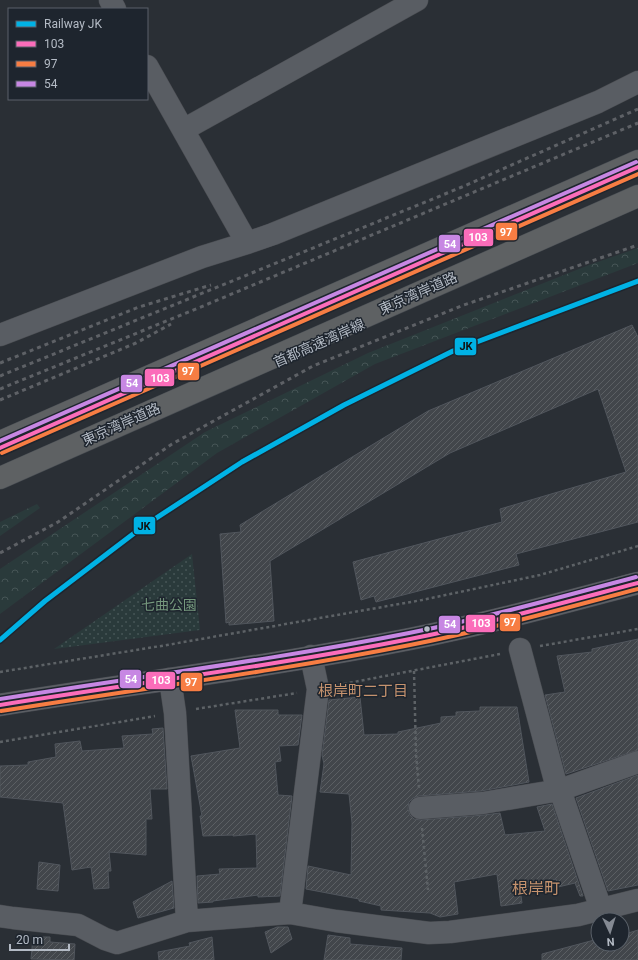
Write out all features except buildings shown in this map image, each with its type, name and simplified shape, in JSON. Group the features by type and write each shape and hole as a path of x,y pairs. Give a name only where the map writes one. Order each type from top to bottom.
{"highway":[{"path":"0,442 638,160"},
{"name":"東京湾岸道路","path":"0,448 638,167"},
{"name":"東京湾岸道路","path":"0,478 638,196"},
{"name":"首都高速湾岸線","path":"0,483 638,202"}],"main road":[{"path":"0,705 410,639 549,607 638,583"}],"street":[{"path":"183,130 417,0"},
{"path":"148,68 247,243"},
{"path":"1,331 202,257 273,234 598,102 638,82"},
{"path":"520,649 557,788 560,790 601,909"},
{"path":"290,913 318,689 311,656"},
{"path":"170,678 175,713 187,921"},
{"path":"420,808 483,803 560,790 638,762"},
{"path":"0,916 78,925 105,939 117,943 187,921 290,913 336,921 429,933 450,932 578,915 638,900"}],"path":[{"path":"0,672 167,646 422,600 540,575 638,546"},
{"path":"414,671 416,754 428,890"}],"green space":[{"path":"638,248 638,263 375,364 217,453 0,614 0,569 205,432 368,353 589,265"},
{"path":"37,504 40,508 0,536 0,522"},
{"name":"七曲公園","path":"192,554 200,630 54,649"}],"railway":[{"path":"0,376 462,187 638,109"},
{"path":"0,389 208,304 638,123"},
{"path":"0,553 58,522 172,444 313,366 461,306 638,245"},
{"path":"0,363 139,307 211,285"},
{"path":"0,400 136,343 171,324"}],"rail line":[{"name":"JK","path":"0,640 45,601 141,528 242,462 344,405 453,351 638,281"}],"transit line":[{"name":"54","path":"0,441 636,162"},
{"name":"103","path":"0,448 638,167"},
{"name":"97","path":"2,453 638,174"},
{"name":"54","path":"0,699 358,643 494,614 636,577"},
{"name":"103","path":"0,705 359,649 496,620 638,583"},
{"name":"97","path":"1,711 359,655 496,626 638,589"}],"district":[{"name":"根岸町二丁目","path":"363,691"},
{"name":"根岸町","path":"536,888"}]}
